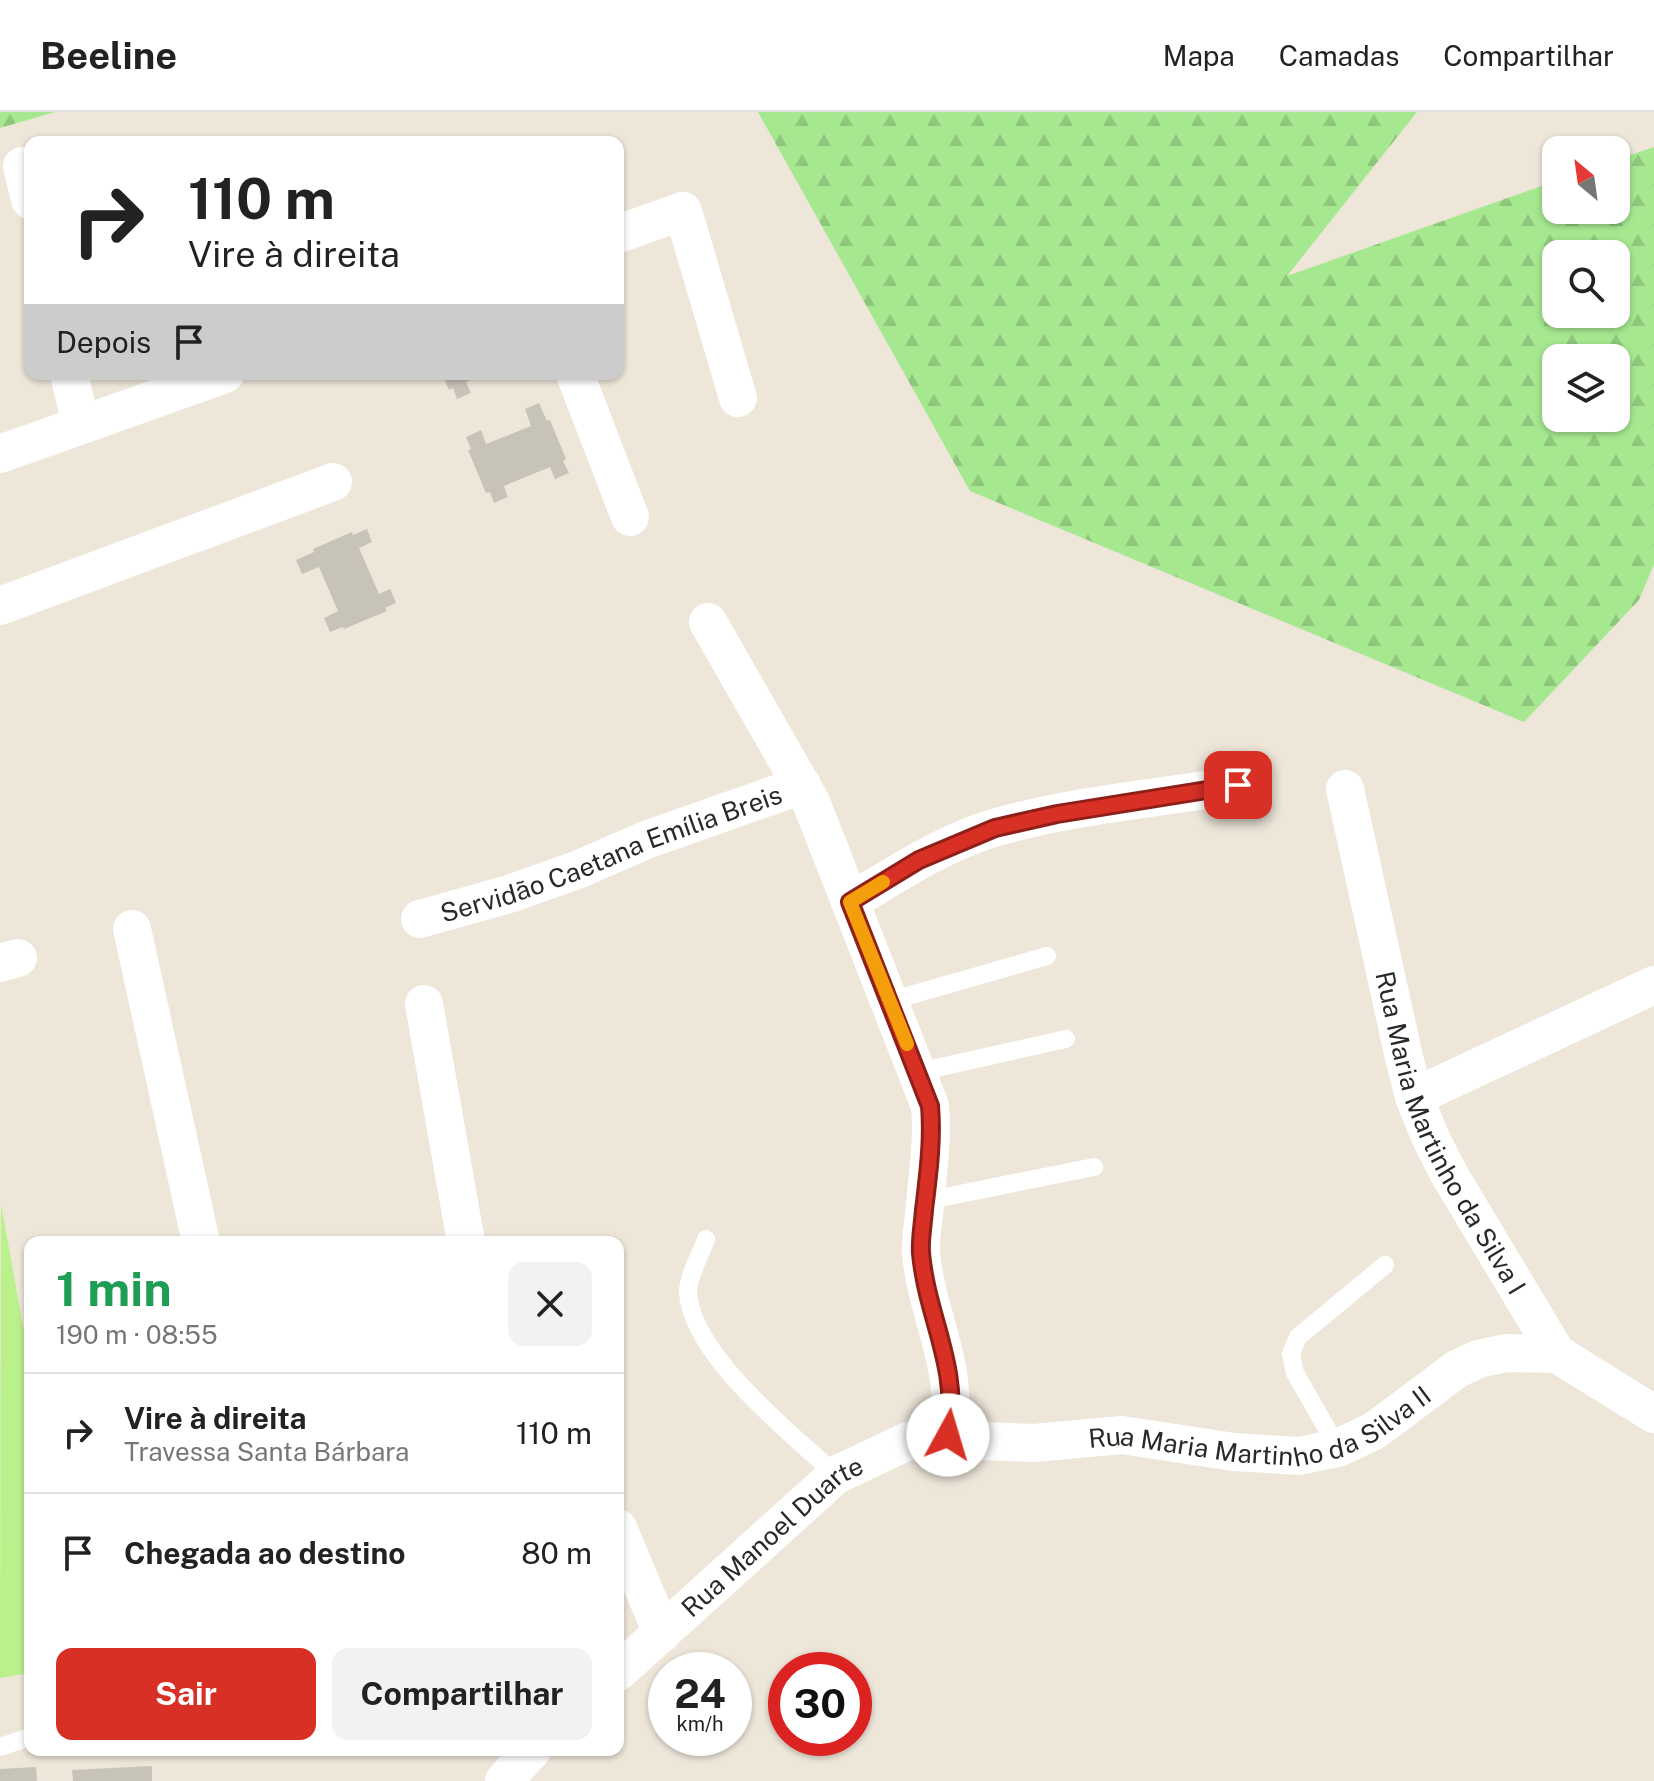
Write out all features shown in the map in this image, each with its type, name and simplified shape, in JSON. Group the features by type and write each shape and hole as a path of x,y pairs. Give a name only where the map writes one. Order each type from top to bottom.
{"street":[{"path":"624,232 683,211 738,398"},
{"path":"70,380 81,425"},
{"path":"0,454 208,380"},
{"path":"577,380 630,517"},
{"path":"0,606 333,482"},
{"path":"708,622 802,785 930,1106 932,1130 921,1250 924,1275 951,1386 952,1410 948,1435"},
{"name":"Servidão Caetana Emília Breis","path":"420,919 509,894 577,870 646,840 802,785"},
{"path":"850,902 919,860 995,828 1057,814 1238,785"},
{"name":"Rua Maria Martinho da Silva I","path":"1345,789 1414,1097 1449,1174 1557,1354 1654,1414"},
{"path":"132,929 200,1236"},
{"path":"1414,1097 1539,1036 1654,985"},
{"path":"424,1004 465,1236"},
{"name":"Rua Maria Martinho da Silva II","path":"948,1435 1006,1443 1122,1435 1234,1452 1299,1456 1338,1448 1374,1431 1457,1369 1478,1359 1506,1353 1557,1354"},
{"name":"Rua Manoel Duarte","path":"624,1667 836,1475 908,1441 948,1435"},
{"path":"624,1547 662,1633"},
{"path":"504,1781 527,1756"}],"lane":[{"path":"890,1001 1047,956"},
{"path":"918,1072 1066,1039"},
{"path":"925,1201 1094,1167"},
{"path":"706,1239 688,1289 693,1317 705,1342 731,1375 836,1475"},
{"path":"1338,1448 1295,1373 1291,1354 1298,1337 1385,1265"},
{"path":"0,1747 24,1739"}],"green space":[{"path":"0,112 55,112 0,128"},
{"path":"758,112 1417,112 1287,276 1542,186 1542,224 1630,224 1630,155 1654,147 1654,564 1639,600 1524,722 970,491"},
{"path":"1,1204 24,1332 24,1674 0,1678"}],"building":[{"path":"445,380 471,380 466,382 471,393 457,399 453,388 449,390"},
{"path":"539,403 547,421 550,420 569,473 555,479 550,467 504,486 508,497 494,503 490,492 486,493 468,450 471,449 466,437 481,430 486,444 531,426 525,409"},
{"path":"367,529 372,542 359,548 379,594 390,589 396,603 385,608 387,611 330,632 324,618 338,611 319,567 302,574 296,560 314,552 313,549"},
{"path":"152,1766 152,1781 73,1781 72,1770"},
{"path":"36,1767 37,1781 0,1781 0,1769"}],"slow traffic":[{"path":"883,882 850,902 907,1044"}],"route":[{"path":"948,1435 952,1410 951,1386 924,1275 921,1250 932,1130 930,1106 850,902 919,860 995,828 1057,814 1238,785"}]}
